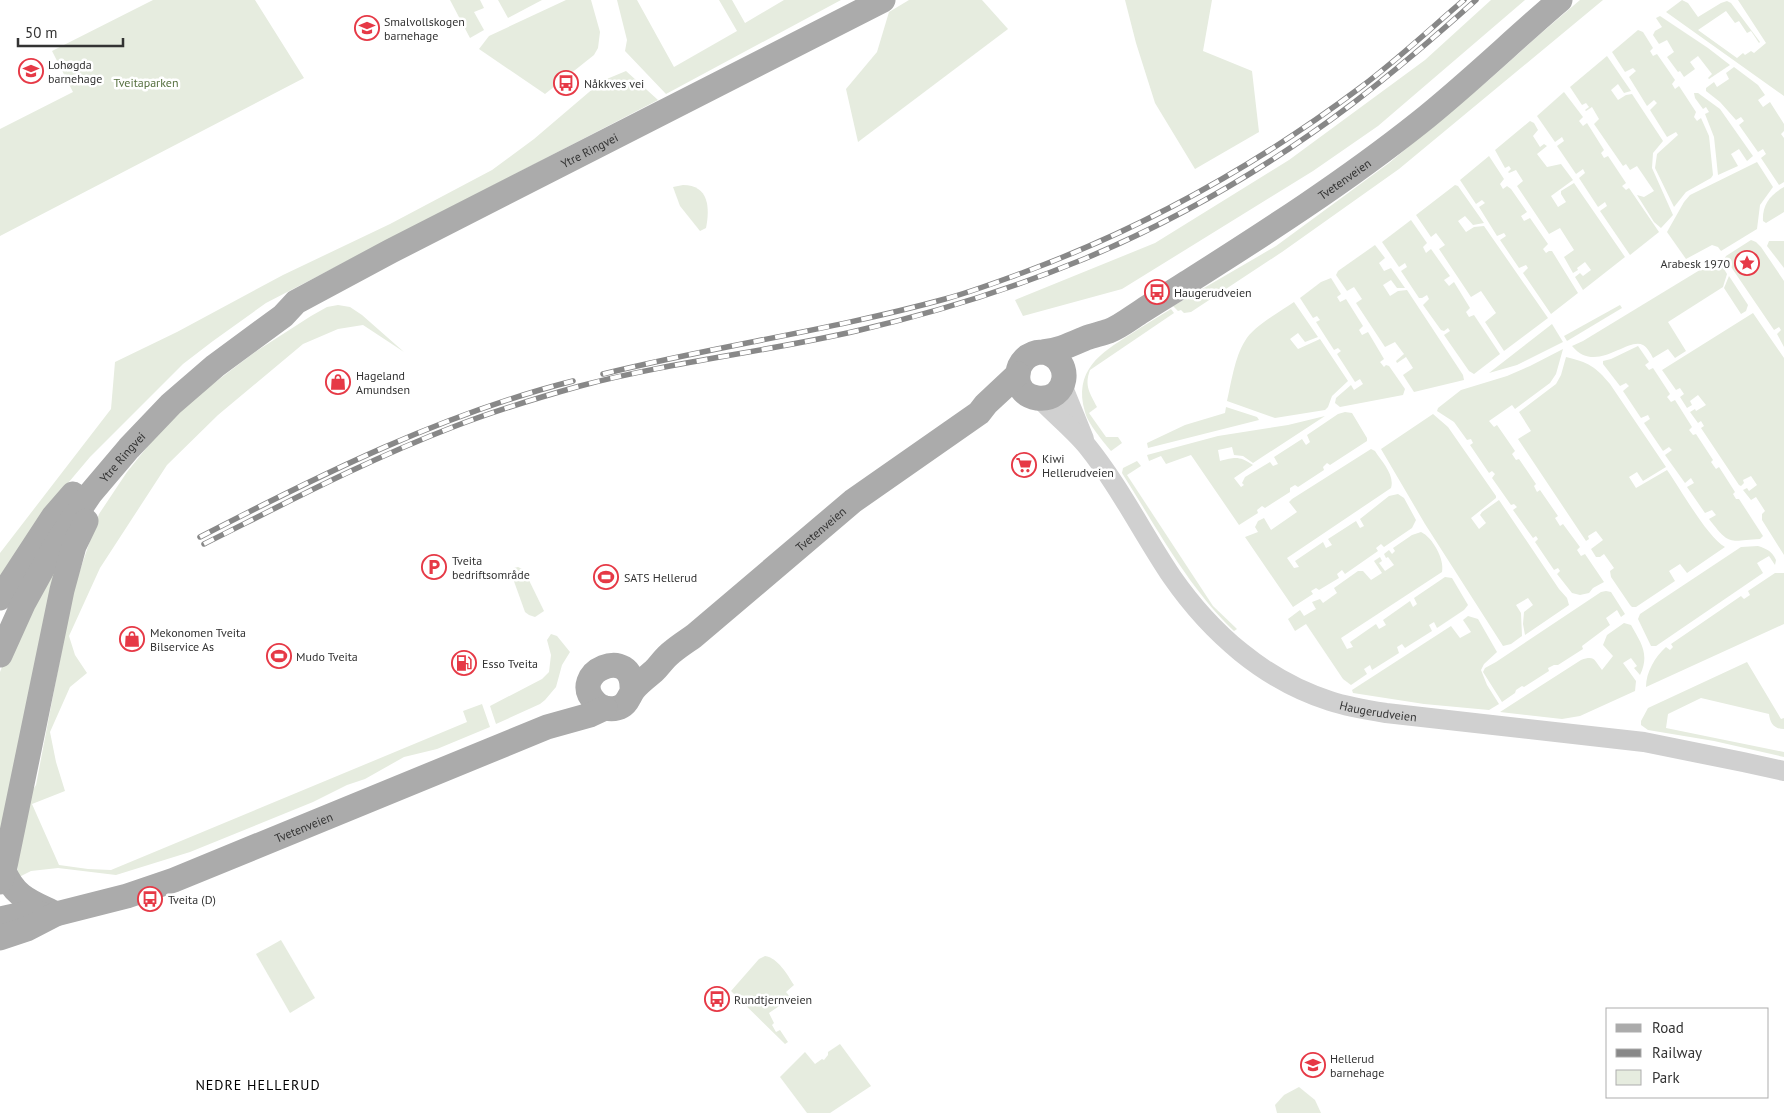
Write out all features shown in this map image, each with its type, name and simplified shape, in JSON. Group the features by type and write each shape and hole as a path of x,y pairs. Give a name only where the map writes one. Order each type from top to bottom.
{"main road":[{"name":"Ytre Ringvei","path":"0,625 35,558 56,524 90,475 116,443 149,408 195,367 238,334 282,306 296,302 391,251 883,0"},
{"name":"Tvetenveien","path":"0,938 27,929 56,914 127,896 174,880 547,727 566,723 606,708 618,708 623,705 631,697 632,691 671,652 694,636 853,502 979,414 986,404 1018,374 1020,365 1026,357 1036,352 1064,347 1109,331 1248,244 1350,175 1440,106 1560,0"},
{"name":"Ytre Ringvei","path":"0,655 27,597 55,546 90,494 129,448 171,404 215,366 283,316 296,302"},
{"name":"Tvetenveien","path":"979,414 1035,397 1053,395 1063,379 1109,331"},
{"path":"1044,352 1056,357 1063,367 1063,379"},
{"path":"1018,374 1020,385 1035,397"},
{"path":"56,914 16,892 2,877 68,566 74,546 92,507 129,448"},
{"path":"0,598 53,517 90,475"},
{"name":"Tvetenveien","path":"547,727 588,688 590,678 598,669 610,665 620,667 671,652"},
{"path":"620,667 625,670 632,680 632,691"},
{"path":"588,688 592,699 600,706 606,708"},
{"name":"Tvetenveien","path":"0,919 23,914 56,914"}],"street":[{"name":"Haugerudveien","path":"1063,379 1086,446"},
{"name":"Haugerudveien","path":"1035,397 1086,446 1142,528 1172,577 1215,630 1257,665 1292,686 1330,701 1370,710 1644,742 1784,771"}],"green space":[{"name":"Tveitaparken","path":"153,0 255,0 304,78 0,236 0,129 73,92 52,51"},
{"path":"450,0 480,0 484,8 474,12 484,30 470,38"},
{"path":"498,0 542,0 508,18"},
{"path":"566,0 591,0 600,32 598,48 594,55 545,94 479,49 489,36"},
{"path":"617,0 637,0 674,67 737,31 719,0 732,0 745,23 784,0 841,0 666,94 625,51 627,40"},
{"path":"909,0 982,0 1008,29 858,142 846,89 877,52 889,12"},
{"path":"1125,0 1212,0 1203,51 1252,71 1259,132 1195,169 1155,103"},
{"path":"1491,0 1525,0 1378,126 1313,171 1122,289 1023,316 1015,300 1155,243 1289,160 1425,60"},
{"path":"1580,0 1603,0 1399,169 1282,252 1191,312 1184,313 1181,310 1178,311 1173,306 1276,246 1389,163 1490,79"},
{"path":"1682,0 1688,3 1698,17 1721,3 1727,1 1731,3 1760,42 1759,43 1751,31 1747,33 1739,21 1735,23 1726,11 1698,30 1737,58 1743,53 1745,55 1751,51 1754,53 1766,43 1738,0 1784,0 1784,96 1666,12"},
{"path":"1660,16 1730,65 1709,79 1712,74 1698,56 1690,62 1695,69 1684,77 1667,57 1674,52 1667,40 1659,44 1653,35 1655,31 1662,27 1656,18"},
{"path":"1638,30 1643,32 1653,48 1650,51 1653,56 1657,54 1675,80 1672,84 1675,89 1679,86 1696,112 1694,117 1697,121 1701,118 1709,136 1713,175 1686,192 1674,207 1655,168 1657,154 1678,135 1676,132 1667,137 1650,110 1657,103 1654,100 1647,106 1629,77 1636,71 1633,68 1625,72 1612,52"},
{"path":"1607,56 1631,91 1624,93 1618,84 1611,90 1618,100 1632,94 1663,141 1653,153 1652,168 1673,215 1661,228 1654,222 1637,195 1644,197 1654,191 1637,166 1630,170 1626,164 1623,166 1594,124 1599,119 1592,107 1586,111 1589,107 1586,103 1582,105 1570,87"},
{"path":"1734,67 1758,85 1765,95 1758,100 1763,107 1770,102 1784,124 1784,131 1781,134 1784,138 1784,182 1779,185 1761,158 1766,154 1763,149 1758,152 1739,125 1744,121 1741,117 1736,120 1720,102 1706,91 1706,88 1714,82 1717,87 1729,79 1726,73"},
{"path":"626,71 658,100 266,303 183,364 90,457 42,514 0,576 0,553 111,409 115,362 177,332 283,275 390,224 492,170 534,139 602,81"},
{"path":"1564,92 1583,117 1579,121 1583,126 1587,123 1604,150 1601,153 1604,158 1608,156 1626,183 1622,186 1626,190 1629,188 1659,232 1630,255 1600,211 1607,206 1605,202 1598,207 1579,178 1585,173 1583,169 1576,174 1557,146 1564,141 1562,137 1555,142 1537,116"},
{"path":"1694,93 1698,93 1720,109 1753,156 1747,161 1739,149 1731,154 1738,166 1718,175 1714,137 1705,114 1709,112 1706,107 1703,109 1695,98"},
{"path":"1530,121 1534,123 1538,130 1533,136 1540,147 1544,144 1547,146 1537,154 1547,167 1561,164 1573,180 1551,196 1558,207 1566,202 1561,191 1574,183 1625,257 1583,290 1575,277 1580,273 1583,276 1591,270 1585,262 1573,273 1564,257 1574,250 1560,228 1549,234 1517,186 1523,181 1516,170 1509,173 1511,169 1509,166 1505,168 1495,150"},
{"path":"1489,156 1504,179 1500,184 1503,189 1507,186 1511,189 1527,212 1521,216 1524,221 1530,218 1548,244 1543,249 1546,253 1552,251 1578,293 1551,314 1523,273 1528,268 1526,265 1519,268 1500,240 1506,236 1504,233 1497,236 1479,207 1485,203 1482,200 1476,204 1460,180"},
{"path":"1757,162 1773,187 1760,205 1757,229 1721,251 1718,247 1712,245 1686,259 1667,232 1684,202 1690,195"},
{"path":"683,185 698,189 706,199 708,213 706,228 700,231 680,206 673,187"},
{"path":"1455,185 1458,186 1484,223 1473,225 1465,216 1458,221 1466,232 1474,227 1484,226 1548,318 1504,351 1485,322 1496,313 1481,291 1471,297 1439,249 1445,245 1436,233 1431,237 1416,215"},
{"path":"1784,187 1784,212 1766,223 1763,221 1763,215 1768,201"},
{"path":"1411,220 1427,243 1423,247 1426,253 1431,249 1450,276 1444,280 1449,286 1454,282 1470,308 1466,312 1469,317 1474,315 1500,354 1474,374 1469,371 1444,335 1450,331 1448,328 1444,331 1441,330 1423,305 1429,299 1427,295 1419,298 1401,271 1407,267 1405,263 1399,267 1382,242"},
{"path":"1751,240 1761,247 1784,281 1784,347 1777,334 1781,330 1779,327 1774,330 1725,258"},
{"path":"1769,241 1784,241 1784,268 1767,246"},
{"path":"1375,245 1385,258 1379,263 1384,271 1391,268 1405,288 1397,288 1391,280 1383,285 1390,296 1398,291 1407,290 1463,375 1464,380 1414,392 1403,375 1413,368 1406,357 1397,363 1396,361 1404,354 1395,342 1385,347 1356,303 1362,299 1354,287 1347,291 1336,275 1338,271"},
{"path":"1719,261 1727,274 1723,287 1668,322 1686,351 1675,358 1668,349 1653,358 1643,345 1636,344 1601,356 1591,357 1581,354 1572,346 1713,262"},
{"path":"1729,276 1748,305 1746,311 1741,314 1724,288"},
{"path":"1331,278 1341,294 1337,297 1340,302 1346,299 1363,326 1359,330 1362,335 1368,332 1384,359 1380,362 1384,367 1386,365 1389,366 1405,389 1403,395 1340,407 1335,403 1336,398 1351,385 1354,390 1363,384 1360,379 1355,382 1337,354 1341,351 1338,348 1334,350 1316,322 1320,320 1317,316 1313,318 1300,298 1321,282"},
{"path":"1294,302 1318,337 1305,342 1298,333 1290,339 1298,349 1320,339 1348,381 1332,396 1325,410 1275,418 1227,401 1236,362 1249,335 1260,325"},
{"path":"338,305 350,307 362,315 404,352 363,325 338,329 303,344 218,415 167,465 100,568 69,636 75,655 87,673 70,687 50,732 56,762 65,791 32,804 59,865 111,870 467,722 463,711 482,704 490,727 437,749 404,757 365,779 190,852 116,875 58,868 31,871 19,877 17,850 22,815 28,797 36,785 73,591 99,514 127,472 156,436 193,399 255,352 311,316 327,307"},
{"path":"1620,305 1622,308 1567,341 1564,336"},
{"path":"1171,309 1174,313 1090,370 1088,385 1097,407 1089,413 1106,437 1118,437 1122,443 1111,451 1092,427 1085,412 1082,398 1086,374 1109,348"},
{"path":"1753,313 1784,358 1784,555 1762,520 1762,514 1765,511 1756,497 1751,500 1743,490 1747,488 1749,491 1757,485 1751,476 1743,480 1744,483 1741,486 1739,485 1701,428 1704,426 1701,421 1698,423 1690,412 1706,405 1698,395 1690,401 1692,405 1687,408 1680,397 1684,394 1680,388 1676,390 1662,370"},
{"path":"1552,324 1563,342 1517,365 1489,373"},
{"path":"1638,346 1649,362 1645,365 1649,370 1653,368 1670,394 1667,397 1671,402 1675,400 1692,427 1689,430 1693,435 1696,434 1713,460 1711,462 1716,469 1719,467 1735,492 1733,494 1736,499 1739,499 1763,536 1760,539 1735,541 1721,534 1709,519 1716,515 1712,510 1705,513 1687,487 1694,483 1691,478 1685,483 1665,455 1672,450 1669,447 1663,451 1644,423 1650,419 1648,415 1641,418 1623,391 1629,386 1626,383 1620,386 1603,364 1603,361"},
{"path":"1563,349 1556,374 1550,383 1515,409 1512,405 1489,421 1494,427 1497,425 1515,451 1512,454 1516,460 1519,459 1536,484 1534,486 1537,492 1540,490 1558,516 1555,518 1560,526 1563,524 1580,547 1577,550 1581,556 1585,554 1604,582 1593,588 1589,593 1580,595 1572,593 1557,574 1560,571 1558,568 1554,570 1535,542 1538,539 1536,536 1533,538 1513,510 1517,507 1514,504 1511,505 1492,478 1495,474 1492,471 1489,473 1470,445 1473,443 1471,439 1467,440 1454,422 1437,411 1438,408 1461,390 1507,376"},
{"path":"1566,357 1591,366 1605,378 1666,467 1643,481 1637,472 1629,477 1636,488 1667,470 1702,523 1718,542 1725,547 1687,573 1680,564 1669,571 1675,581 1636,607 1630,605 1611,577 1610,571 1614,568 1604,554 1596,557 1591,549 1603,540 1596,531 1588,536 1589,539 1586,541 1518,439 1531,431 1519,412 1556,384 1561,375"},
{"path":"1226,407 1257,417 1259,420 1148,448 1147,443 1185,425 1225,413"},
{"path":"1352,413 1367,441 1330,465 1327,463 1323,467 1324,470 1298,487 1295,485 1290,488 1290,492 1265,508 1262,506 1257,510 1258,513 1239,525 1191,455 1166,464 1161,456 1149,461 1147,455 1218,436 1288,425 1325,416 1253,463 1243,456 1234,455 1232,447 1218,450 1220,461 1237,458 1253,465 1234,478 1241,487 1244,485 1242,483 1245,477 1270,462 1273,466 1278,464 1274,457 1302,439 1306,445 1310,442 1307,435 1338,414"},
{"path":"1433,414 1448,427 1496,496 1496,498 1471,518 1479,529 1486,523 1480,515 1482,512 1499,500 1567,598 1569,605 1525,635 1523,624 1524,612 1533,605 1528,598 1516,605 1521,613 1522,636 1511,644 1503,646 1425,524 1381,449"},
{"path":"1371,449 1375,451 1390,473 1391,488 1287,558 1294,568 1299,567 1295,561 1323,542 1326,548 1332,545 1328,539 1356,521 1360,528 1364,526 1360,519 1389,496 1398,494 1404,498 1416,520 1412,528 1384,547 1381,544 1376,548 1378,551 1345,574 1342,570 1337,574 1339,578 1319,590 1316,588 1311,591 1313,594 1293,607 1245,537 1258,532 1255,527 1258,521 1264,518 1271,530 1297,512 1289,502 1292,499"},
{"path":"1137,461 1141,466 1127,475 1213,606 1237,629 1234,631 1217,614 1187,576 1122,473 1123,468"},
{"path":"1421,532 1437,549 1442,561 1442,572 1341,638 1347,649 1353,647 1350,642 1376,624 1379,629 1386,625 1383,620 1410,601 1413,607 1417,604 1414,598 1445,577 1452,578 1468,605 1464,610 1437,628 1434,622 1429,625 1432,631 1405,648 1402,644 1397,647 1399,653 1372,670 1370,665 1364,669 1367,674 1351,685 1343,679 1306,624 1295,631 1288,619 1300,610 1304,616 1316,609 1312,602 1320,599 1323,603 1337,593 1334,588 1358,571 1363,571 1371,580 1382,573 1374,561 1380,557 1382,561 1379,563 1385,571 1394,565 1384,554 1389,550 1392,554 1395,551 1393,548 1412,535"},
{"path":"65,539 0,848 0,672 12,641"},
{"path":"1758,546 1767,549 1773,554 1776,560 1775,565 1769,556 1757,563 1763,573 1656,646 1651,646 1638,619 1640,614 1741,547"},
{"path":"518,567 524,570 544,611 535,617 525,612 511,573 514,568"},
{"path":"1775,573 1784,573 1784,624 1646,687 1646,681 1652,665 1666,647 1670,650 1673,647 1671,644 1741,596 1744,599 1750,595 1748,591"},
{"path":"1601,592 1611,592 1625,614 1621,617 1617,610 1606,618 1610,625 1582,646 1583,649 1558,665 1548,668 1549,671 1524,687 1522,686 1502,702 1483,672 1485,668"},
{"path":"1468,616 1478,619 1497,652 1484,664 1481,670 1487,685 1499,704 1489,710 1424,704 1353,693 1352,690 1451,626 1460,638 1471,632 1463,620"},
{"path":"1624,623 1631,625 1641,643 1644,655 1643,668 1640,675 1634,668 1637,666 1631,658 1623,663 1636,681 1635,691 1580,716 1562,719 1500,712 1581,660 1592,658 1602,670 1613,656 1603,645 1607,635"},
{"path":"551,634 557,636 570,652 562,665 556,687 540,704 496,724 490,706 542,679 549,672 551,655 547,640"},
{"path":"1747,662 1781,719 1784,718 1784,729 1773,725 1769,714 1701,698 1668,714 1666,728 1784,752 1784,757 1714,741 1648,730 1641,725 1641,721 1648,708"},
{"path":"281,940 315,998 290,1013 256,954"},
{"path":"765,956 778,963 794,985 786,992 791,998 769,1013 776,1032 780,1030 788,1042 785,1044 731,991 759,959"},
{"path":"840,1044 871,1086 830,1113 807,1113 780,1077 805,1052 815,1064 822,1059 824,1060 828,1052"},
{"path":"1299,1087 1315,1100 1321,1113 1277,1113 1275,1105 1284,1095"}],"railway":[{"path":"603,374 860,320 945,299 1022,273 1112,236 1198,192 1281,143 1322,116 1374,77 1464,0"},
{"path":"204,544 389,453 453,427 516,405 614,378 885,324 1000,290 1084,259 1189,209 1289,149 1368,92 1476,0"},
{"path":"200,537 290,491 382,448 476,411 573,381"}],"place":[{"name":"Smalvollskogen barnehage","path":"367,28"},
{"name":"Lohøgda barnehage","path":"31,71"},
{"name":"Nåkkves vei","path":"566,83"},
{"name":"Arabesk 1970","path":"1747,263"},
{"name":"Haugerudveien","path":"1157,292"},
{"name":"Hageland Amundsen","path":"338,382"},
{"name":"Kiwi Hellerudveien","path":"1024,465"},
{"name":"Tveita bedriftsområde","path":"434,567"},
{"name":"SATS Hellerud","path":"606,577"},
{"name":"Mekonomen Tveita Bilservice As","path":"132,639"},
{"name":"Mudo Tveita","path":"279,656"},
{"name":"Esso Tveita","path":"464,663"},
{"name":"Tveita (D)","path":"150,899"},
{"name":"Rundtjernveien","path":"717,999"},
{"name":"Hellerud barnehage","path":"1313,1065"}],"district":[{"name":"NEDRE HELLERUD","path":"258,1085"}]}
